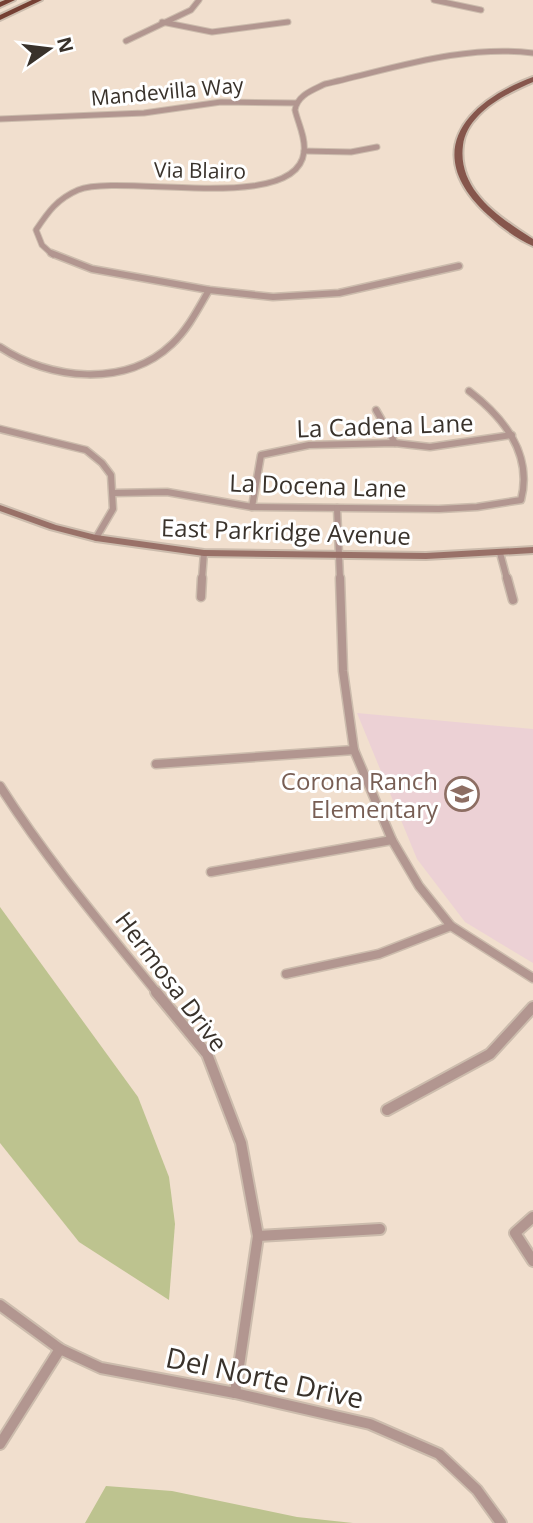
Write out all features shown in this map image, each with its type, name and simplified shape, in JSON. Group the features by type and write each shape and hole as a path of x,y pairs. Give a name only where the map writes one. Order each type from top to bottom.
{"highway":[{"path":"0,2 11,0"},
{"path":"0,10 23,0"},
{"path":"0,18 38,0"}],"main road":[{"path":"533,79 503,91 477,110 463,129 456,151 461,177 477,201 507,227 533,243"},
{"name":"East Parkridge Avenue","path":"0,508 53,527 96,538 204,553 426,556 533,550"}],"street":[{"path":"126,41 191,10 200,0"},
{"path":"434,0 481,10"},
{"path":"162,22 212,32 288,22"},
{"path":"376,147 351,152 304,152 295,110 296,103 304,94 325,84 465,53 510,50 533,53"},
{"name":"Mandevilla Way","path":"0,118 144,113 221,102 296,103"},
{"name":"Via Blairo","path":"209,290 92,269 56,257 42,245 36,230 41,216 64,196 102,185 126,183 206,190 254,187 278,180 292,172 301,162 304,152"},
{"path":"0,347 22,363 41,370 64,373 113,370 137,364 162,352 179,337 209,290 273,297 312,297 374,287 459,266"},
{"path":"469,391 499,416 512,435"},
{"path":"376,410 395,443"},
{"path":"0,429 86,450 111,475 113,509 96,538"},
{"name":"La Cadena Lane","path":"252,507 261,455 309,445 395,443 440,446 512,435"},
{"name":"La Docena Lane","path":"114,493 167,492 252,507 464,508 521,500 528,490 526,466 512,435"},
{"path":"337,508 343,671 354,750 392,840 419,886 452,926 533,978"},
{"path":"201,597 204,553"},
{"path":"500,553 513,600"},
{"path":"156,764 354,750"},
{"name":"Hermosa Drive","path":"0,786 26,827 77,895 207,1054 241,1143 258,1236 234,1393"},
{"path":"211,872 392,840"},
{"path":"286,974 379,954 452,926"},
{"path":"387,1110 489,1054 533,1007"},
{"path":"533,1217 515,1233 533,1261"},
{"path":"258,1236 380,1228"},
{"name":"Del Norte Drive","path":"0,1305 60,1349 101,1368 234,1393 370,1424 439,1454 477,1490 501,1523"},
{"path":"0,1444 60,1349"}],"shaded area":[{"name":"Corona Ranch Elementary","path":"357,713 533,729 533,963 465,922 417,859"}],"green space":[{"path":"0,907 138,1097 169,1177 175,1224 169,1300 79,1242 0,1143"},
{"path":"106,1486 172,1491 297,1517 353,1523 85,1523"}],"place":[{"name":"Corona Ranch Elementary","path":"462,794"}]}
